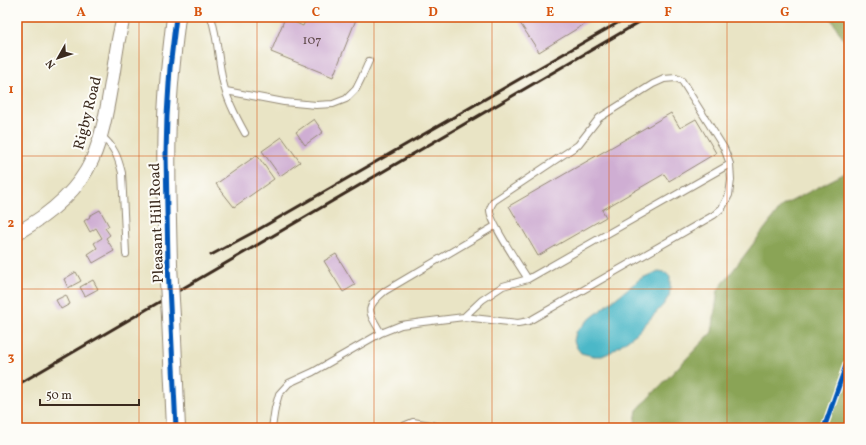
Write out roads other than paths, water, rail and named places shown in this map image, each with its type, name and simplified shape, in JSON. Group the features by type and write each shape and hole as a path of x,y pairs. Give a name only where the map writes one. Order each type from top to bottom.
{"street":[{"name":"Rigby Road","path":"17,234 60,203 75,186 90,164 100,136 120,29 124,17"},
{"name":"Pleasant Hill Road","path":"176,17 170,68 166,154 168,265 176,428"}],"lane":[{"path":"211,17 223,83 231,108 245,133"},
{"path":"226,91 284,102 316,105 333,104 346,99 356,89 369,61"},
{"path":"272,428 279,394 289,383 313,372 381,333 401,325 464,317 518,323 529,321 714,215 722,208 729,195 731,180 730,164 724,148 682,81 676,78 664,78 599,118 578,145 494,201 490,210 495,226 528,279"},
{"path":"100,136 113,148 119,161 122,173 126,254"},
{"path":"464,317 482,300 503,286 528,279 730,164"},
{"path":"381,333 370,313 370,305 376,298 385,291 495,226"},
{"path":"401,428 413,422 448,428"}],"water":[{"path":"658,271 665,273 670,277 669,296 664,304 637,333 611,352 602,356 593,356 581,353 574,341 576,332 586,322 640,279"}],"railway":[{"path":"211,255 254,232 628,17"},
{"path":"17,385 648,17"}]}
